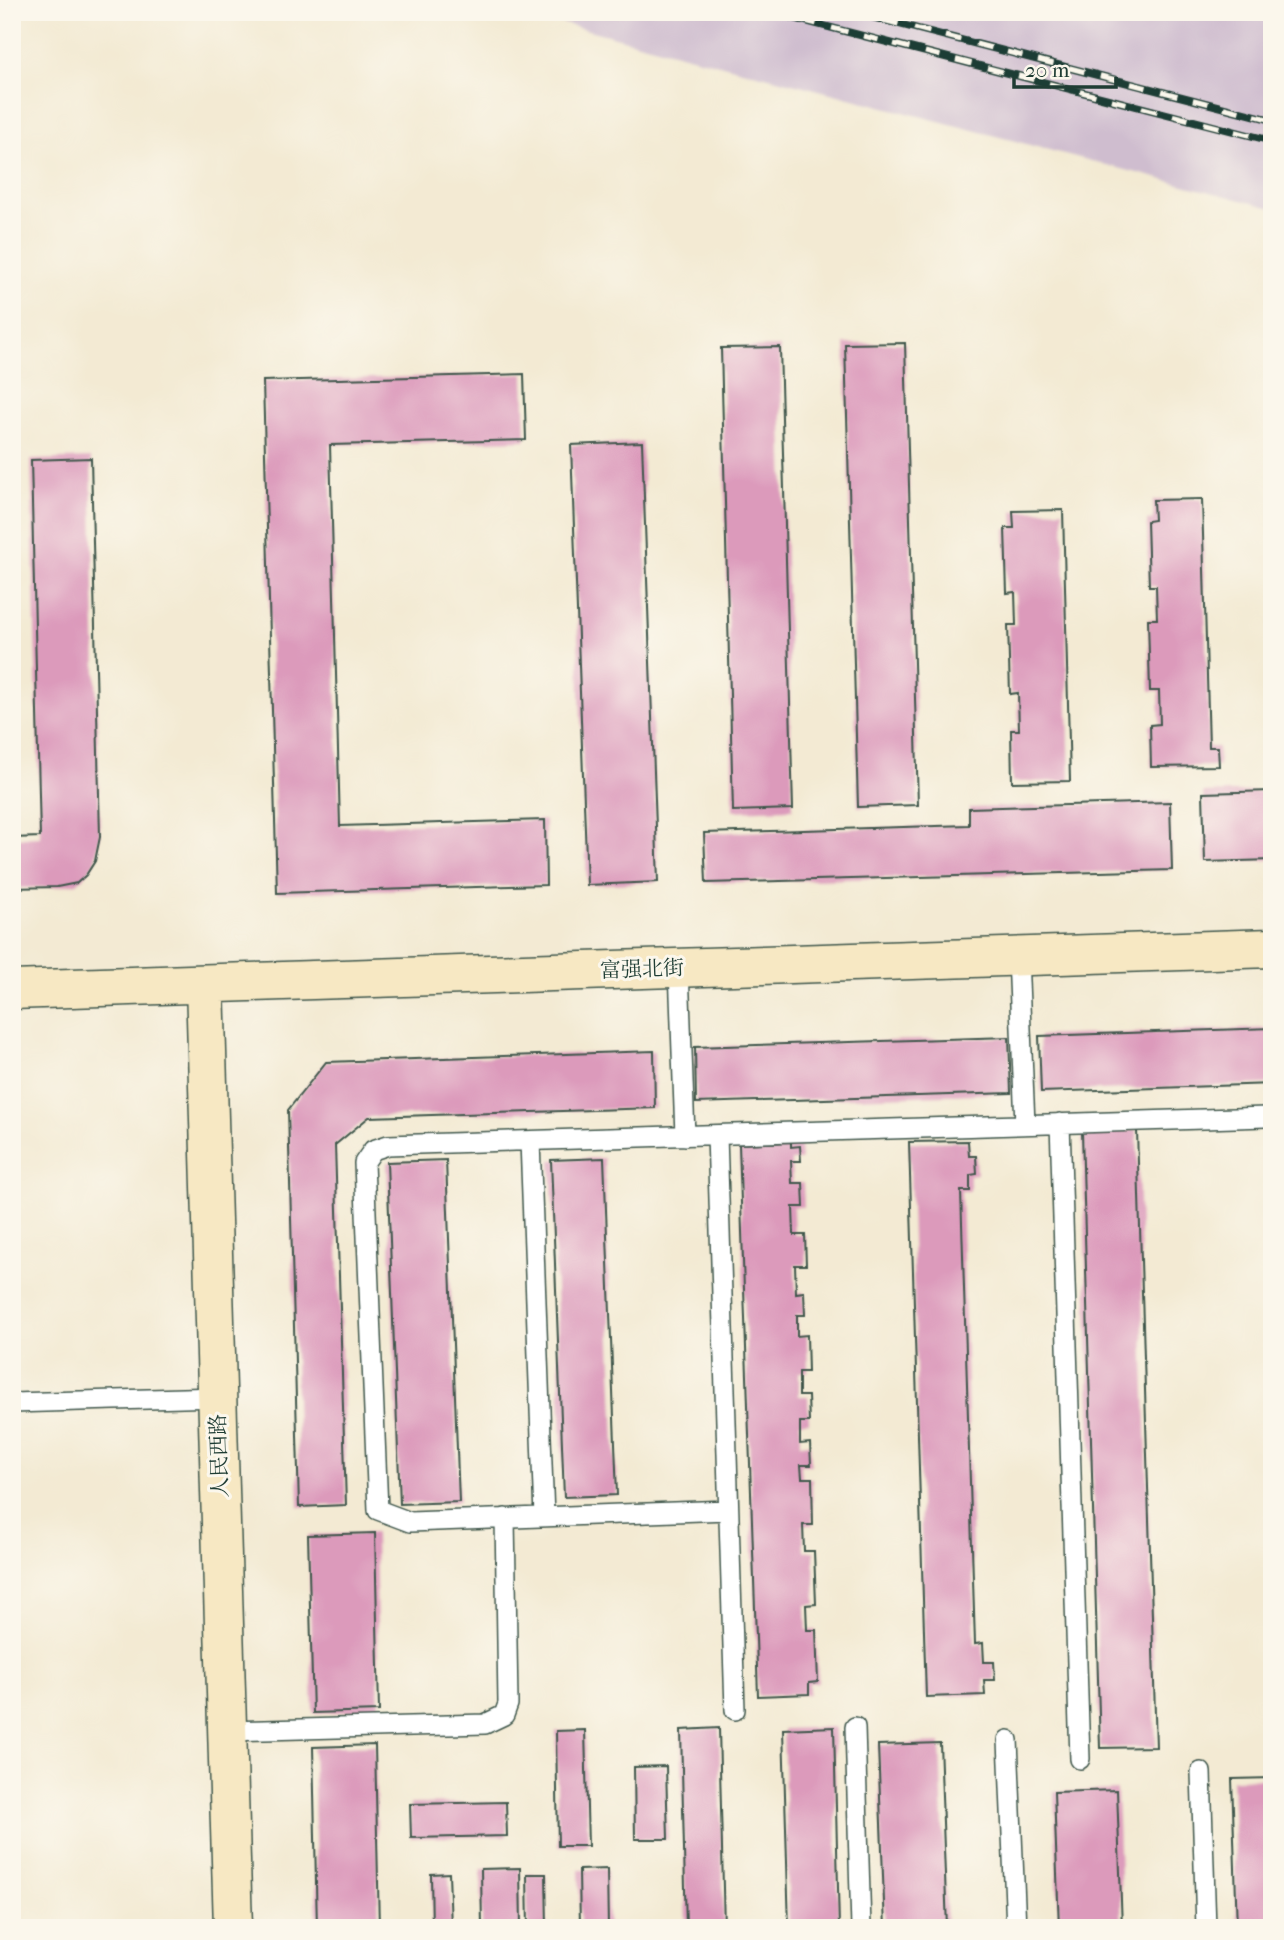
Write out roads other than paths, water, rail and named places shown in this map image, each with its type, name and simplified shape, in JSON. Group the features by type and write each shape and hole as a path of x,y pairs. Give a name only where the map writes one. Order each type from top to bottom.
{"street":[{"name":"富强北街","path":"12,990 1272,948"},
{"name":"人民西路","path":"205,984 233,1928"}],"lane":[{"path":"1018,957 1025,1124"},
{"path":"679,968 685,1136"},
{"path":"728,1510 410,1522 378,1510 364,1163 373,1150 388,1145 1266,1117"},
{"path":"1060,1124 1080,1759"},
{"path":"717,1135 734,1710"},
{"path":"530,1140 544,1517"},
{"path":"12,1403 217,1397"},
{"path":"227,1731 485,1724 504,1715 508,1704 505,1518"},
{"path":"855,1727 861,1928"},
{"path":"1008,1740 1016,1928"},
{"path":"1201,1772 1206,1928"}],"railway":[{"path":"770,12 1272,141"},
{"path":"852,12 1272,120"}]}
